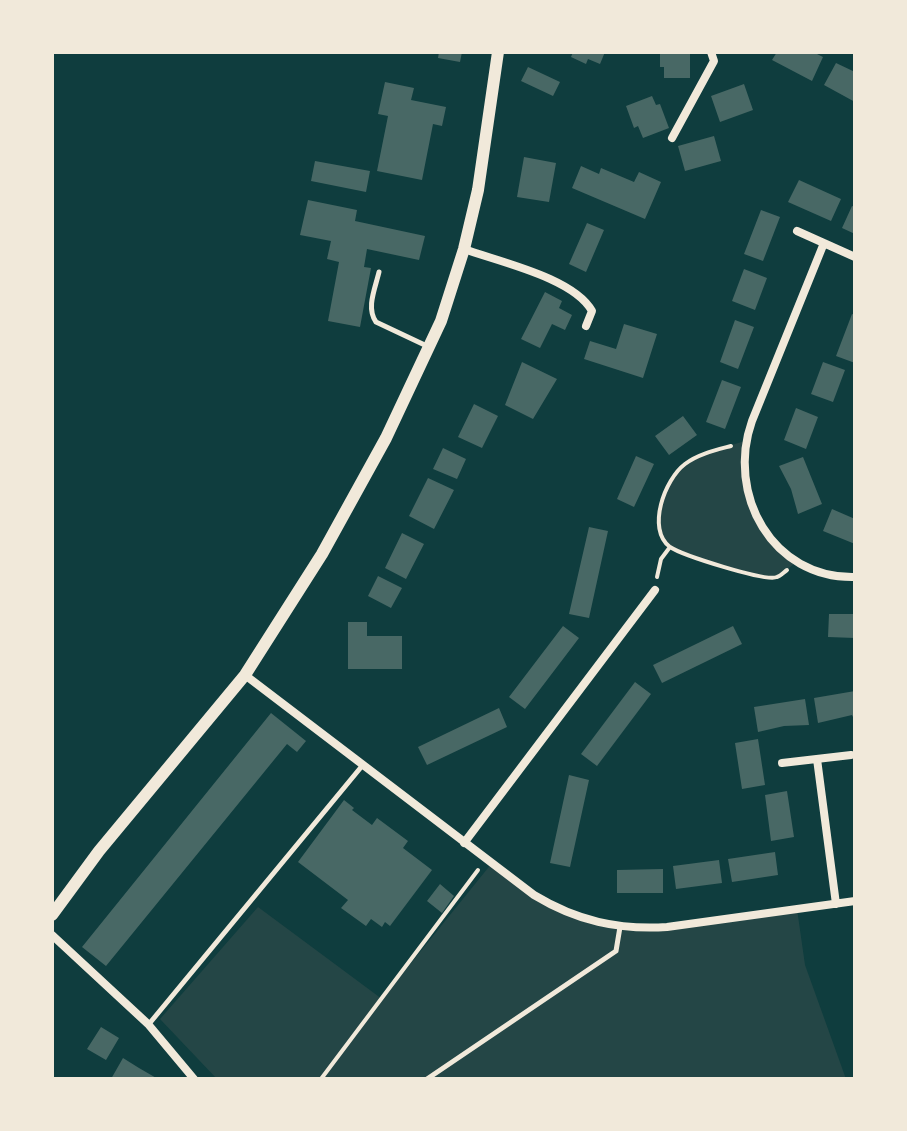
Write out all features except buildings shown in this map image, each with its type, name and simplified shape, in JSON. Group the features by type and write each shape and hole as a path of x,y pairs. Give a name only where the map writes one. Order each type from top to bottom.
{"street":[{"path":"52,915 99,851 245,675 322,554 386,438 441,321 464,249 478,190 498,52"},
{"path":"672,138 714,61 711,52"},
{"path":"797,231 855,257"},
{"path":"824,243 745,441 743,468 749,498 761,524 778,548 795,563 825,573 855,577"},
{"path":"464,249 559,283 590,307 592,311 586,326"},
{"path":"464,843 655,590"},
{"path":"245,675 534,895 582,919 620,927 667,927 855,901"},
{"path":"782,763 851,755"},
{"path":"817,759 836,904"},
{"path":"52,935 148,1024 194,1079"}],"lane":[{"path":"379,272 371,315 376,322 430,347"},
{"path":"148,1024 362,766"},
{"path":"427,1079 616,951 620,927"}],"path":[{"path":"745,441 701,455 683,465 661,504 659,520 662,535 670,547 725,568 762,577 777,578 795,563"},
{"path":"655,590 661,559 670,547"},
{"path":"321,1079 487,859"}],"shaded area":[{"path":"745,441 743,468 761,524 795,563 777,578 731,568 674,548 663,537 660,527 662,502 678,470 700,456"},
{"path":"492,863 557,909 637,929 797,909 805,965 846,1079 217,1079 160,1019 258,907 382,999"}]}
